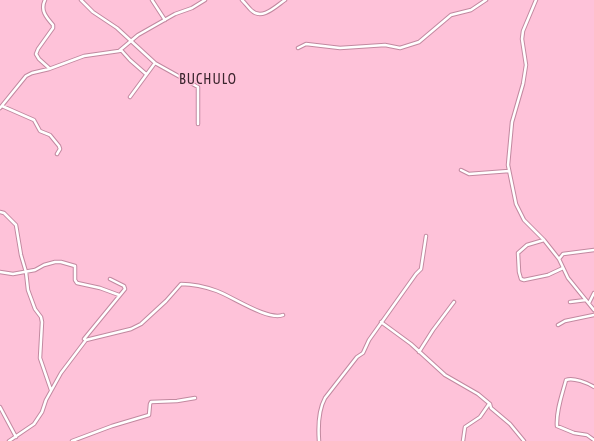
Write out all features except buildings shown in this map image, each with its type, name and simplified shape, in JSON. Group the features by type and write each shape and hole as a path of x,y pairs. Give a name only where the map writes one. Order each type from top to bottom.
{"street":[{"path":"45,0 42,5 44,13 53,25 53,28 36,54 39,59 50,68"},
{"path":"81,0 93,12 117,28 155,63 198,87 198,124"},
{"path":"152,0 165,20"},
{"path":"56,154 60,149 59,146 50,135 40,131 34,120 1,107 26,76 84,56 121,50 131,41 165,20 192,8 205,0"},
{"path":"242,0 252,11 259,14 267,13 285,0"},
{"path":"298,48 306,44 340,48 385,45 400,48 419,42 451,15 470,10 486,0"},
{"path":"536,0 523,31 526,69 512,122 507,158 509,171 516,204 520,213 528,224 544,240 558,259 568,278 594,310"},
{"path":"121,50 146,74"},
{"path":"130,97 155,63"},
{"path":"461,170 469,174 509,171"},
{"path":"0,212 4,213 16,225 21,255 26,272 28,290 35,309 41,317 40,358 51,390"},
{"path":"319,441 318,425 325,398 357,357 363,353 369,340 381,322 421,269 426,236"},
{"path":"544,240 529,244 518,253 521,279 524,280 548,275 563,268"},
{"path":"558,259 563,254 594,250"},
{"path":"0,272 11,274 26,272 35,270 44,265 61,262 75,266 76,283 100,288 120,295"},
{"path":"9,441 34,424 42,412 51,390 61,373 86,340 84,339 125,287 110,279"},
{"path":"86,340 131,329 141,324 166,301 181,284 191,284 218,291 257,310 280,317 283,315"},
{"path":"589,303 594,293"},
{"path":"570,302 586,300"},
{"path":"419,352 454,302"},
{"path":"558,325 565,321 594,314"},
{"path":"381,322 445,375 478,394 490,404 491,408 510,424 524,441"},
{"path":"594,387 570,379 566,380 559,406 557,422 557,426 574,433 587,435 594,440"},
{"path":"72,441 112,426 149,415 151,402 177,401 195,398"},
{"path":"463,441 465,427 480,417 490,404"},
{"path":"0,407 16,437"}],"district":[{"name":"BUCHULO","path":"208,80"}]}
